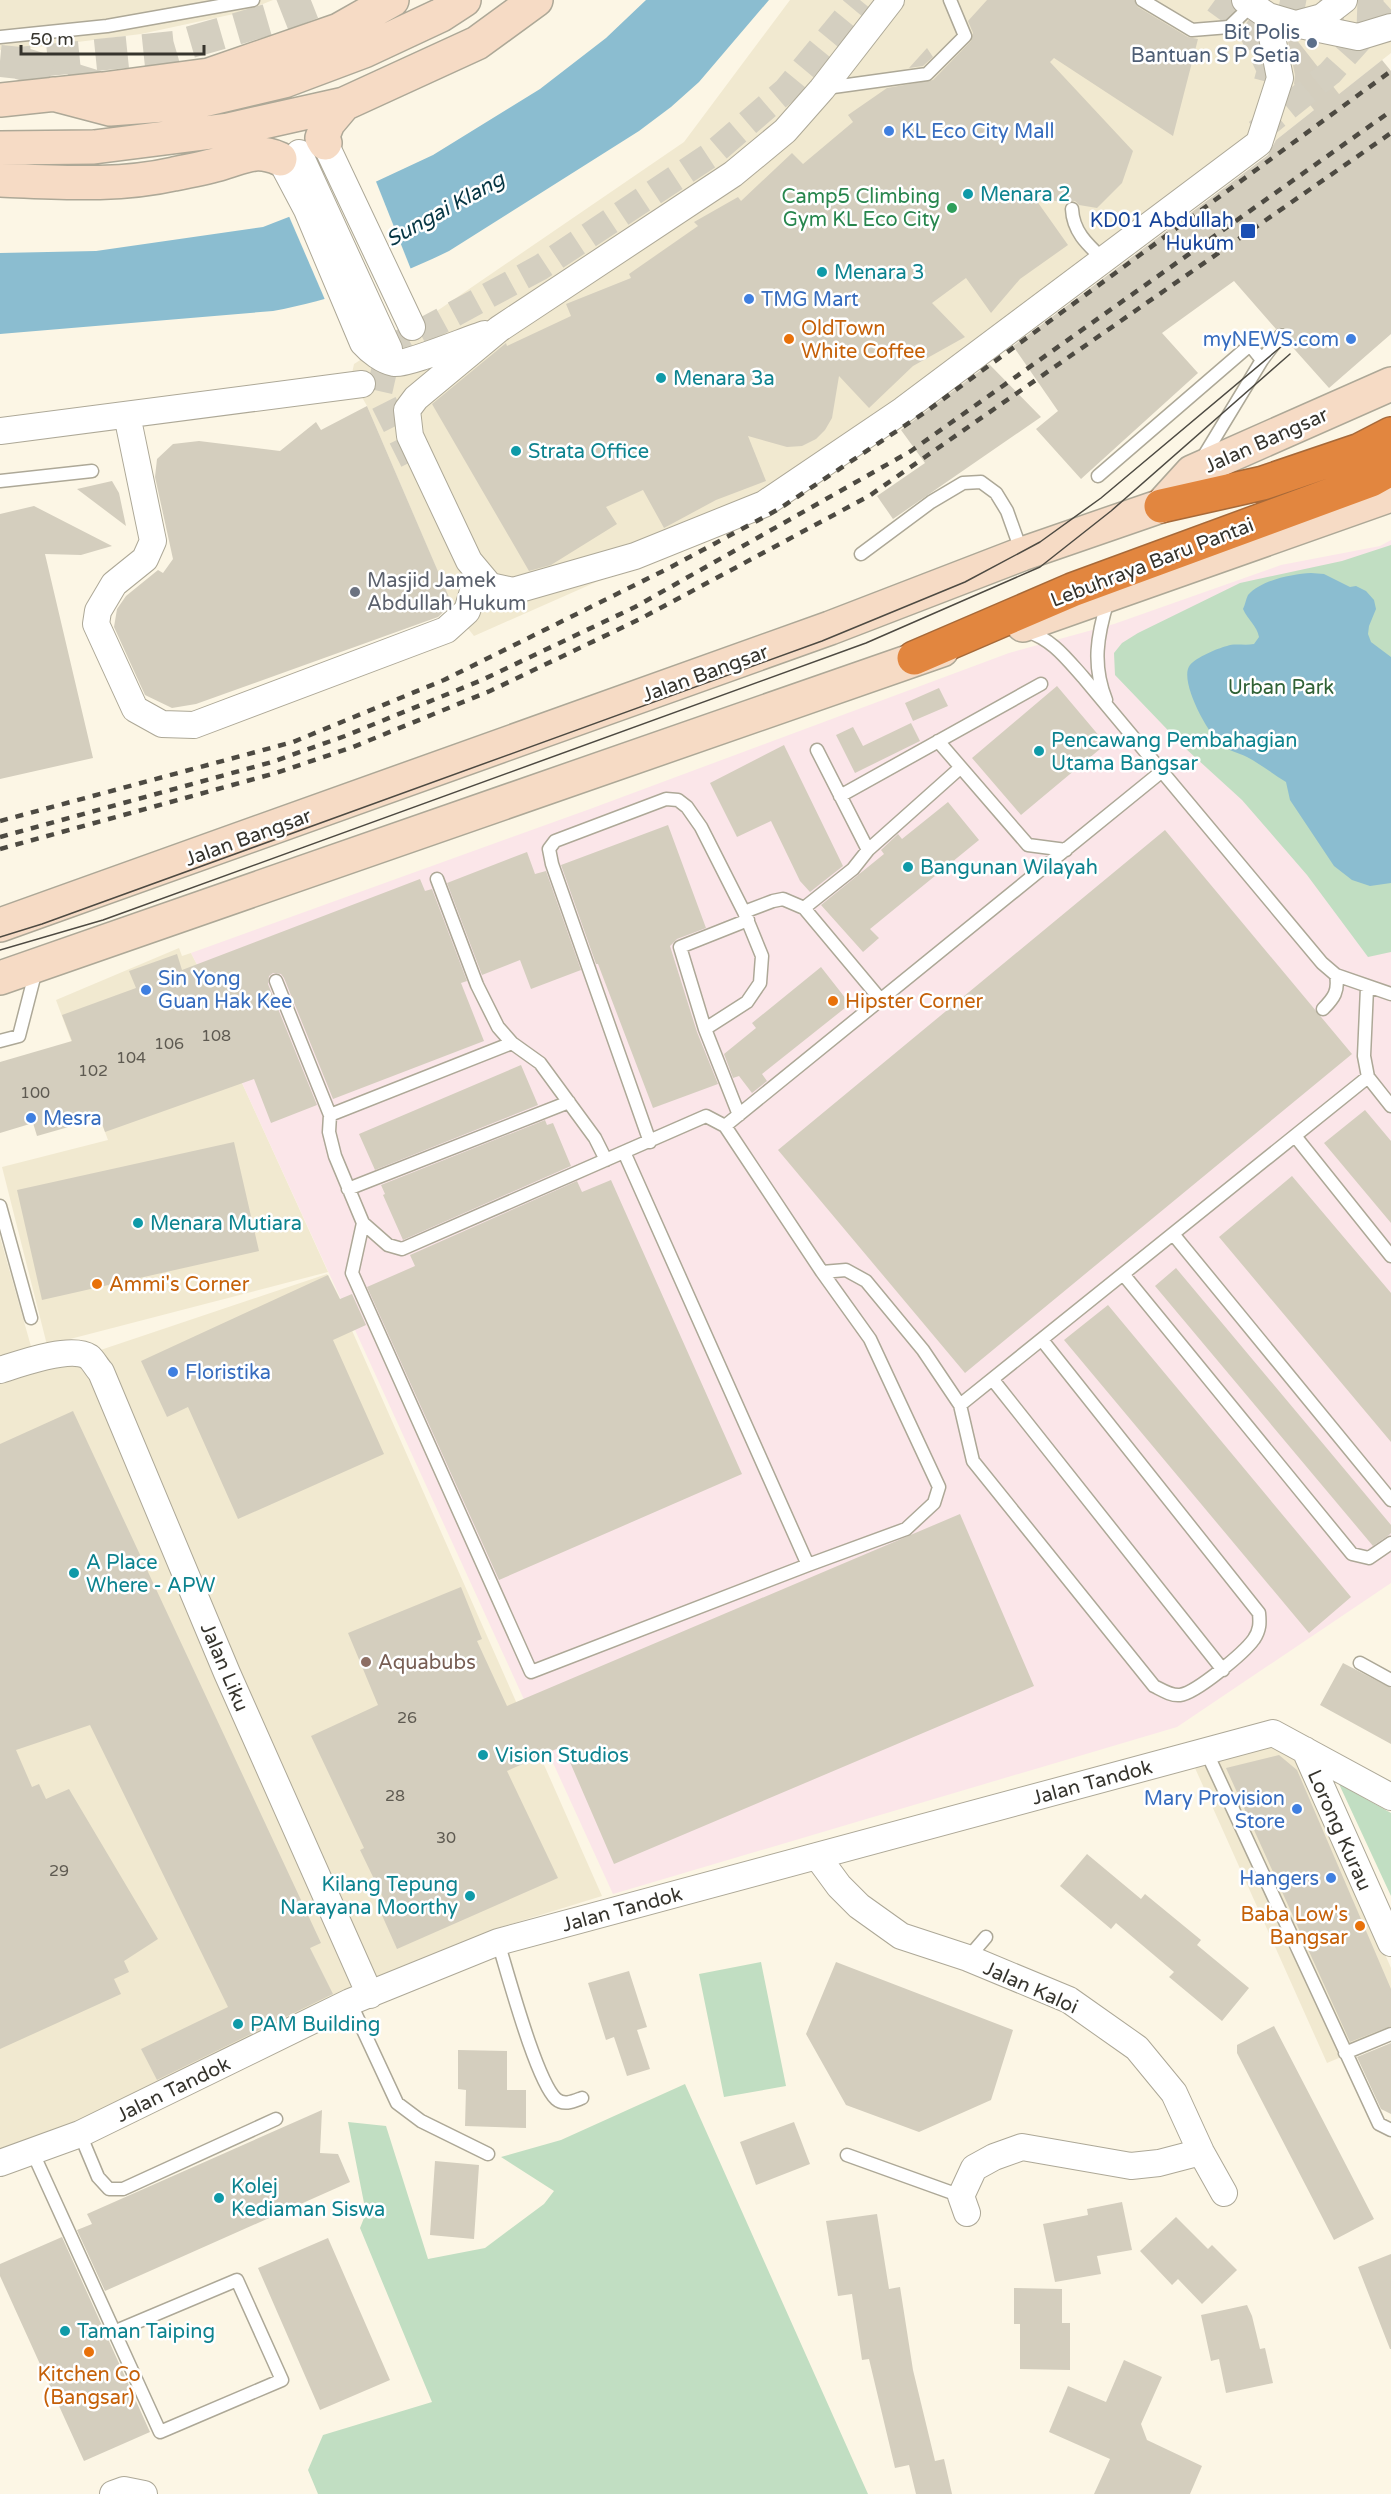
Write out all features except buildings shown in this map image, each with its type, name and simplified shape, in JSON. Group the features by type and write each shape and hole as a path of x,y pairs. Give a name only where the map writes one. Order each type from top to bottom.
{"highway":[{"name":"Lebuhraya Baru Pantai","path":"1161,506 1263,483 1360,450 1391,434"},
{"name":"Lebuhraya Baru Pantai","path":"914,658 1072,590 1371,480 1391,469"}],"main road":[{"path":"1,99 209,75 339,30 392,0"},
{"path":"53,94 110,110 191,103 284,81 364,51 441,15 464,0"},
{"path":"0,148 94,147 228,130 344,104 477,43 536,0"},
{"path":"0,180 117,183 171,175 219,164 247,154 301,152 322,138 328,123 344,104"},
{"path":"228,130 288,143 301,152"},
{"name":"Jalan Bangsar","path":"0,925 819,632 1022,554 1161,506 1192,472 1391,384"},
{"path":"0,978 914,658 1109,596 1391,495"}],"street":[{"path":"891,0 822,89 785,131 733,174 499,329 416,398 407,410 411,436 469,561 490,586 513,591 635,556 764,504 903,410 1259,143 1280,78 1255,5"},
{"path":"1295,24 1322,17 1344,0"},
{"path":"1255,5 1295,24 1358,37 1391,27"},
{"path":"301,152 378,342 369,350 393,363 408,362 499,329"},
{"path":"301,152 411,324"},
{"path":"0,430 362,384"},
{"path":"127,415 153,541 145,559 114,584 98,610 96,624 135,709 162,724 194,725 446,630 468,611 474,588"},
{"name":"Jalan Liku","path":"0,1370 74,1353 89,1357 101,1372 232,1684 360,1999"},
{"name":"Jalan Tandok","path":"0,2163 80,2134 360,1999 498,1942 1273,1732 1305,1750"},
{"path":"1305,1750 1391,1797"},
{"name":"Lorong Kurau","path":"1305,1750 1391,1943"},
{"name":"Jalan Kaloi","path":"817,1856 839,1886 877,1920 901,1936 968,1958 1069,2000 1137,2048 1174,2092 1201,2152 1224,2193"},
{"path":"964,2205 974,2168 1022,2147 1131,2166 1158,2163 1201,2152"},
{"path":"113,2494 124,2490 144,2494"}],"lane":[{"path":"0,37 107,26 253,0"},
{"path":"822,89 927,74 964,36 950,0"},
{"path":"1142,0 1192,30 1229,27 1255,5"},
{"path":"1072,209 1072,219 1080,237 1104,260"},
{"path":"1192,472 1220,432 1262,360 1281,335"},
{"path":"1098,476 1250,345 1262,360"},
{"path":"0,481 92,471"},
{"path":"861,554 931,502 963,483 981,482 996,493 1007,511 1022,554"},
{"path":"1109,596 1100,627 1096,653 1099,680 1111,712"},
{"path":"1013,628 1035,634 1054,645 1322,963 1336,975 1367,988 1391,994"},
{"path":"840,796 1041,684"},
{"path":"938,741 1028,845 1066,850"},
{"path":"817,750 868,850"},
{"path":"804,908 853,869 868,850 960,768"},
{"path":"725,1126 1161,772"},
{"path":"650,1142 552,864 549,849 555,841 666,798 678,800 687,807 701,827 746,916 762,956 760,983 747,1002 705,1029"},
{"path":"436,879 477,985 498,1027 512,1043 540,1063 595,1138 606,1160"},
{"path":"739,1115 705,1029 680,947 773,901 783,899 804,908 881,1000"},
{"path":"0,1041 19,1036 37,966"},
{"path":"1323,1009 1332,1000 1338,988 1336,975"},
{"path":"276,981 330,1115 329,1132 348,1189 363,1222 388,1245 402,1249 706,1116 725,1126 822,1272 870,1339 939,1487 934,1503 906,1529 531,1672 352,1274 363,1222"},
{"path":"1367,988 1364,1056 1368,1077 1391,1106"},
{"path":"330,1115 512,1043"},
{"path":"960,1406 1368,1077"},
{"path":"348,1189 569,1102"},
{"path":"1295,1136 1391,1256"},
{"path":"624,1152 808,1565"},
{"path":"0,1206 31,1318"},
{"path":"1173,1234 1391,1500"},
{"path":"822,1272 846,1270 866,1281 923,1350 960,1406 973,1461 1154,1686 1168,1694 1182,1695 1223,1670 1254,1639 1260,1626 1259,1613 1042,1340"},
{"path":"1123,1274 1352,1554 1369,1558 1391,1543"},
{"path":"993,1380 1223,1670"},
{"path":"1360,1663 1391,1680"},
{"path":"1206,1751 1379,2124 1391,2130"},
{"path":"968,1958 986,1937"},
{"path":"498,1942 533,2053 546,2084 557,2100 567,2103 582,2098"},
{"path":"360,1999 397,2103 421,2121 488,2154"},
{"path":"1345,2053 1391,2034"},
{"path":"80,2134 98,2177 109,2189 123,2189 276,2119"},
{"path":"32,2151 116,2331 160,2432 282,2380 237,2280 116,2331"},
{"path":"847,2155 964,2205"}],"shaded area":[{"path":"0,0 273,0 243,12 141,34 0,50"},
{"path":"790,0 1391,0 1391,53 1339,94 1314,110 1094,284 898,427 637,564 474,636 455,612 367,406 351,378 354,364 437,311 684,142"},
{"path":"1391,540 1391,1583 1177,1727 613,1894 242,1083 206,982 191,953 590,809 1009,653 1114,624 1281,565 1380,546"},
{"path":"179,948 182,956 191,953 206,982 242,1083 328,1272 47,1345 2,1167 108,1140 56,1000"},
{"path":"0,1237 38,1371 327,1274 602,1896 495,1929 73,2125 0,2152"},
{"path":"1270,1744 1301,1759 1391,1968 1391,2036 1327,2063 1195,1768"}],"green space":[{"name":"Urban Park","path":"1391,545 1391,952 1368,957 1307,875 1242,800 1185,748 1115,675 1114,653 1122,643 1138,633 1240,583 1342,561"},
{"path":"1339,1784 1391,1813 1391,1896"},
{"path":"761,1962 786,2086 724,2097 699,1974"},
{"path":"685,2084 868,2494 318,2494 308,2470 323,2435 432,2402 360,2228 366,2213 348,2122 386,2126 428,2259 485,2248 544,2204 554,2191 501,2157 561,2140"}],"water":[{"name":"Sungai Klang","path":"646,0 769,0 699,82 671,107 639,131 449,251 363,287 318,301 273,311 0,334 0,253 96,251 263,227 358,190 433,155 540,89 606,38"},
{"name":"Urban Park","path":"1311,573 1324,574 1350,587 1356,586 1366,591 1374,600 1376,609 1369,626 1368,634 1371,642 1391,657 1391,883 1370,886 1352,880 1334,866 1290,800 1286,782 1252,760 1225,747 1216,739 1196,707 1191,694 1187,672 1190,665 1197,659 1230,645 1254,644 1259,637 1243,609 1248,595 1261,585 1277,579"}],"pier":[{"path":"375,179 412,272 326,302 288,214"}],"tunnel":[{"path":"0,61 20,63 174,47 277,17 320,0"},
{"path":"413,461 379,393 389,349 541,267 712,154 786,90 860,0"},
{"path":"1215,0 1248,24 1270,70 1266,85"},
{"path":"1280,0 1328,9 1388,11"},
{"path":"1257,132 1330,73 1370,28 1391,9"},
{"path":"20,63 103,89"}],"tram line":[{"path":"0,937 42,924 822,641 965,582 1040,542 1101,498 1282,346"},
{"path":"0,950 103,920 866,643 1040,567 1111,511 1290,354"}],"railway":[{"path":"0,821 293,742 444,680 671,567 779,509 927,411 1391,71"},
{"path":"0,837 272,762 345,736 482,680 635,607 911,451 1391,111"},
{"path":"0,849 276,773 353,747 490,691 640,619 869,496 1391,133"}],"place":[{"name":"Bit Polis Bantuan S P Setia","path":"1312,43"},
{"name":"KL Eco City Mall","path":"889,131"},
{"name":"Menara 2","path":"968,194"},
{"name":"Camp5 Climbing Gym KL Eco City","path":"952,208"},
{"name":"KD01 Abdullah Hukum","path":"1248,231"},
{"name":"Menara 3","path":"822,272"},
{"name":"TMG Mart","path":"749,299"},
{"name":"OldTown White Coffee","path":"789,339"},
{"name":"myNEWS.com","path":"1351,339"},
{"name":"Menara 3a","path":"661,378"},
{"name":"Strata Office","path":"516,451"},
{"name":"Masjid Jamek Abdullah Hukum","path":"355,592"},
{"name":"Pencawang Pembahagian Utama Bangsar","path":"1039,751"},
{"name":"Bangunan Wilayah","path":"908,867"},
{"name":"Sin Yong Guan Hak Kee","path":"146,990"},
{"name":"Hipster Corner","path":"833,1001"},
{"name":"Mesra","path":"31,1118"},
{"name":"Menara Mutiara","path":"138,1223"},
{"name":"Ammi's Corner","path":"97,1284"},
{"name":"Floristika","path":"173,1372"},
{"name":"A Place Where - APW","path":"74,1573"},
{"name":"Aquabubs","path":"366,1662"},
{"name":"Vision Studios","path":"483,1755"},
{"name":"Mary Provision Store","path":"1297,1809"},
{"name":"Hangers","path":"1331,1878"},
{"name":"Kilang Tepung Narayana Moorthy","path":"470,1896"},
{"name":"Baba Low's Bangsar","path":"1360,1926"},
{"name":"PAM Building","path":"238,2024"},
{"name":"Kolej Kediaman Siswa","path":"219,2198"},
{"name":"Taman Taiping","path":"65,2331"},
{"name":"Kitchen Co (Bangsar)","path":"89,2352"}]}
